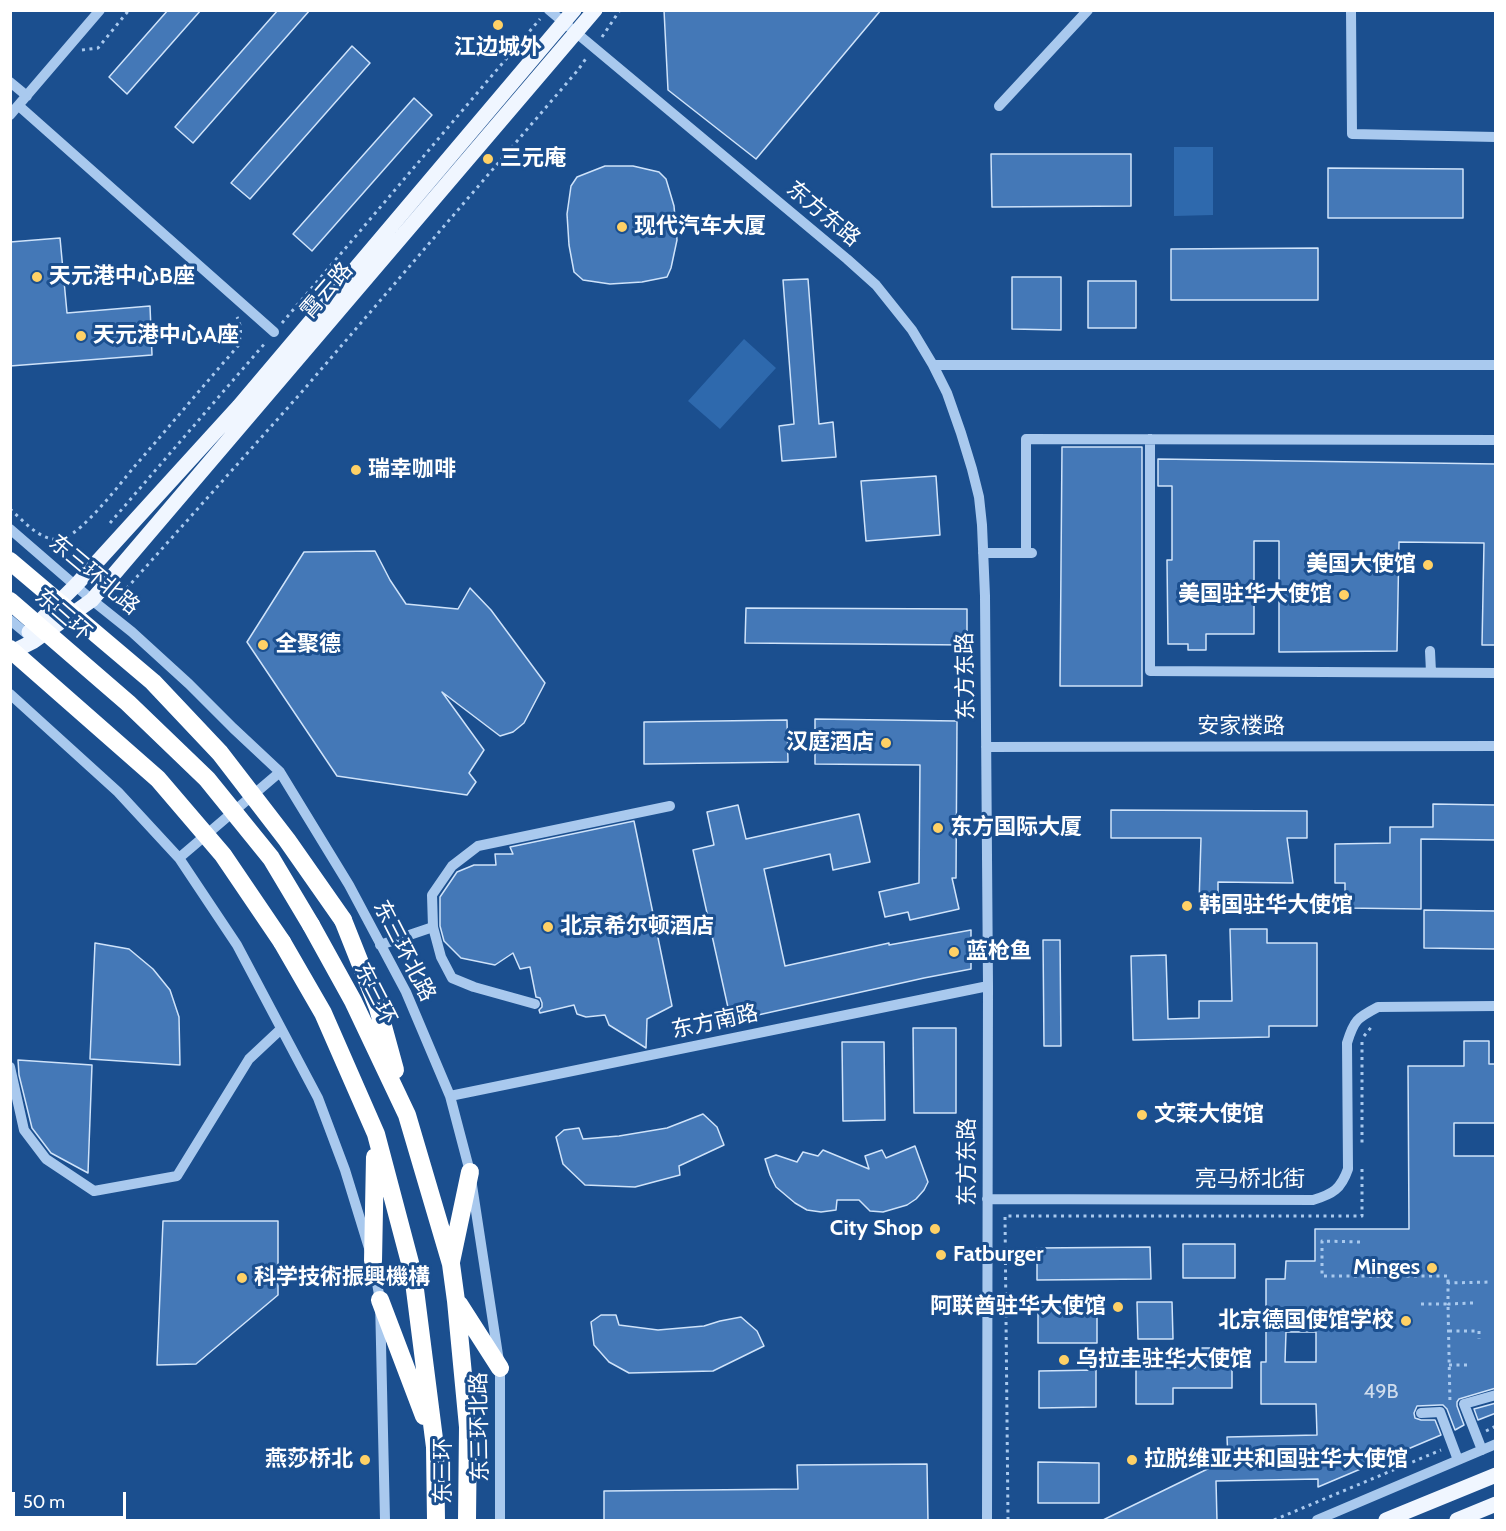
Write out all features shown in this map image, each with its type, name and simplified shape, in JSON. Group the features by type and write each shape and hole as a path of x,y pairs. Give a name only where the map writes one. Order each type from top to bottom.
{"highway":[{"path":"10,561 153,682 220,753 287,840 342,920 378,1008 408,1115"},
{"name":"东三环","path":"10,602 128,703 207,779 271,858 353,1001 408,1115 451,1264 468,1427 467,1521"},
{"name":"东三环","path":"10,648 158,778 223,855 282,942 323,1013 376,1134 412,1274 435,1447 436,1521"},
{"path":"373,1261 376,1134"},
{"path":"451,1264 470,1172"},
{"path":"380,1300 435,1447"},
{"path":"456,1300 500,1368"}],"main road":[{"name":"霄云路","path":"31,638 76,585 239,406 573,10"},
{"name":"霄云路","path":"31,638 92,600 596,10"},
{"path":"10,648 31,638"},
{"path":"10,653 31,638"},
{"path":"1386,1521 1496,1475"},
{"path":"1456,1521 1496,1504"}],"street":[{"path":"10,115 100,10"},
{"name":"东方东路","path":"548,10 876,285 912,330 933,365 947,393 962,433 979,497 983,553 988,986 987,1521"},
{"path":"999,106 1088,10"},
{"path":"1351,10 1352,134 1496,137"},
{"path":"10,82 27,96"},
{"path":"19,106 274,332"},
{"path":"933,365 1496,364"},
{"path":"983,553 1029,553 1026,439 1496,440"},
{"path":"1150,439 1150,671 1496,672"},
{"name":"东三环北路","path":"10,530 132,632 280,772 349,885 405,992 450,1096 470,1172 500,1368 500,1521"},
{"path":"10,620 31,638"},
{"path":"1430,651 1431,672"},
{"path":"10,694 118,792 179,858 237,945 318,1098 345,1170 373,1261 380,1300 385,1521"},
{"name":"安家楼路","path":"986,747 1496,746"},
{"path":"179,858 280,772"},
{"path":"535,1004 474,987 453,978 441,957 433,927 432,895 452,867 478,846 670,806"},
{"path":"380,945 433,927"},
{"name":"东方南路","path":"450,1096 988,986"},
{"name":"亮马桥北街","path":"987,1198 1313,1200 1331,1194 1344,1182 1348,1168 1347,1043 1352,1026 1362,1015 1378,1007 1496,1006"},
{"path":"10,1067 24,1130 46,1159 94,1191 177,1176 249,1059 281,1029"},
{"path":"1482,1450 1464,1404 1496,1395"},
{"path":"1420,1413 1440,1412 1458,1460"},
{"path":"1317,1521 1496,1444"}],"path":[{"path":"65,52 98,48 129,10"},
{"path":"108,526 548,10"},
{"path":"118,591 127,588 300,394 570,79 620,10"},
{"path":"10,509 36,532 47,538 63,539 77,531 238,346 242,335 240,322 236,315"},
{"path":"1362,1145 1362,1038 1374,1024"},
{"path":"1008,1521 1005,1216 1362,1216 1362,1169"},
{"path":"1360,1242 1322,1241 1322,1276 1448,1276 1450,1408"},
{"path":"1448,1283 1491,1282"},
{"path":"1421,1304 1473,1303"},
{"path":"1449,1331 1487,1331"},
{"path":"1479,1331 1479,1339"},
{"path":"1449,1365 1470,1365"},
{"path":"1274,1521 1452,1445"}],"shaded area":[{"path":"1174,147 1213,147 1213,215 1174,216"},
{"path":"744,339 776,368 720,429 688,401"}],"building":[{"path":"168,10 201,10 127,94 109,77"},
{"path":"278,10 310,10 193,143 175,127"},
{"path":"664,10 881,10 756,159 668,90"},
{"path":"352,46 370,63 250,199 231,183"},
{"path":"414,98 432,115 312,251 293,234"},
{"path":"991,154 1131,154 1131,206 992,207"},
{"name":"现代汽车大厦","path":"605,166 633,166 659,172 666,179 674,206 677,240 667,277 642,282 610,284 583,280 574,272 567,214 571,186 577,177"},
{"path":"1328,168 1463,169 1463,218 1328,218"},
{"name":"天元港中心A座","path":"60,238 67,313 150,306 152,355 10,366 10,242"},
{"path":"1318,248 1318,300 1171,300 1171,249"},
{"path":"1012,277 1061,277 1061,330 1012,329"},
{"path":"808,279 819,424 833,422 836,457 782,461 779,426 794,424 783,280"},
{"path":"1088,281 1136,281 1136,328 1088,328"},
{"path":"1062,447 1142,447 1142,686 1060,686"},
{"path":"1158,459 1496,464 1496,645 1482,645 1484,543 1399,542 1397,651 1279,652 1279,541 1254,541 1254,634 1206,634 1206,650 1188,650 1188,644 1168,644 1167,560 1172,560 1172,486 1158,486"},
{"path":"936,476 940,535 866,541 861,481"},
{"path":"375,551 406,604 458,609 470,588 491,610 545,683 524,723 513,732 500,736 442,692 484,750 469,773 476,782 467,795 337,776 247,642 304,552"},
{"path":"746,608 967,609 967,645 745,643"},
{"path":"815,719 957,721 956,878 952,878 959,909 910,920 908,912 885,917 879,892 919,883 920,765 815,764"},
{"path":"787,720 788,762 644,764 644,722"},
{"path":"1433,804 1496,805 1496,840 1421,839 1421,909 1345,908 1345,883 1335,883 1335,844 1390,843 1390,827 1433,827"},
{"path":"738,805 746,839 859,814 870,862 833,870 830,854 764,869 785,966 889,943 889,945 971,930 971,969 731,1021 693,850 714,845 707,812"},
{"path":"1111,810 1307,811 1307,838 1287,838 1293,883 1218,882 1218,905 1199,904 1201,838 1111,838"},
{"name":"北京希尔顿酒店","path":"634,821 672,1006 647,1019 646,1048 609,1025 605,1015 586,1017 577,1014 574,1005 540,1013 542,1003 540,998 536,997 530,967 520,969 513,953 495,965 461,958 444,941 440,926 440,897 457,872 474,865 496,865 495,854 513,854 510,847"},
{"path":"1424,910 1496,911 1496,949 1424,948"},
{"path":"1230,929 1267,929 1267,943 1317,943 1317,1026 1269,1026 1269,1037 1133,1040 1131,956 1166,955 1168,1019 1199,1018 1199,1001 1232,1001"},
{"path":"1043,940 1060,940 1061,1046 1044,1046"},
{"path":"95,943 129,949 153,969 170,990 179,1017 180,1065 90,1059"},
{"path":"913,1028 956,1028 956,1113 914,1113"},
{"path":"1464,1041 1489,1041 1489,1064 1496,1064 1496,1123 1454,1123 1454,1156 1496,1156 1496,1388 1459,1399 1457,1406 1464,1425 1455,1430 1447,1409 1443,1405 1417,1406 1414,1413 1415,1418 1435,1420 1441,1435 1318,1487 1318,1479 1216,1481 1217,1521 1101,1521 1228,1459 1227,1437 1317,1435 1316,1404 1261,1404 1261,1362 1266,1362 1266,1279 1285,1279 1286,1261 1315,1261 1315,1229 1409,1229 1408,1066 1464,1066","holes":["1286,1332 1316,1332 1316,1362 1285,1362"]},
{"path":"842,1042 884,1042 885,1120 843,1121"},
{"path":"18,1060 92,1065 88,1173 51,1153 32,1128 19,1075"},
{"path":"703,1114 717,1127 724,1145 679,1166 680,1175 635,1187 585,1185 563,1164 556,1137 564,1130 579,1128 583,1139 619,1136 667,1128"},
{"path":"915,1146 928,1182 916,1199 907,1205 883,1212 870,1211 859,1200 837,1200 836,1210 821,1212 807,1210 776,1187 765,1159 776,1155 797,1162 803,1152 818,1156 823,1150 869,1169 865,1156 882,1150 886,1158"},
{"path":"163,1221 278,1221 278,1295 196,1364 157,1365"},
{"path":"1183,1244 1235,1244 1235,1278 1183,1278"},
{"path":"1150,1247 1151,1279 1037,1280 1037,1248"},
{"path":"1137,1302 1172,1302 1173,1339 1138,1339"},
{"path":"1038,1304 1097,1304 1097,1343 1038,1343"},
{"path":"601,1315 616,1315 619,1325 658,1330 704,1326 741,1317 757,1331 764,1346 713,1371 629,1373 609,1362 594,1345 591,1322"},
{"path":"1195,1348 1232,1348 1232,1388 1173,1388 1173,1404 1136,1404 1136,1368 1195,1368"},
{"path":"1096,1370 1096,1407 1039,1408 1039,1371"},
{"path":"1496,1403 1496,1413 1478,1420 1474,1409"},
{"path":"1038,1462 1099,1463 1099,1503 1038,1503"},
{"path":"927,1464 928,1521 604,1521 604,1491 798,1489 797,1465"}],"place":[{"name":"江边城外","path":"498,25"},
{"name":"三元庵","path":"488,159"},
{"name":"现代汽车大厦","path":"622,227"},
{"name":"天元港中心B座","path":"37,277"},
{"name":"天元港中心A座","path":"81,336"},
{"name":"瑞幸咖啡","path":"356,470"},
{"name":"美国大使馆","path":"1428,565"},
{"name":"美国驻华大使馆","path":"1344,595"},
{"name":"全聚德","path":"263,645"},
{"name":"汉庭酒店","path":"886,743"},
{"name":"东方国际大厦","path":"938,828"},
{"name":"韩国驻华大使馆","path":"1187,906"},
{"name":"北京希尔顿酒店","path":"548,927"},
{"name":"蓝枪鱼","path":"954,952"},
{"name":"文莱大使馆","path":"1142,1115"},
{"name":"City Shop","path":"935,1229"},
{"name":"Fatburger","path":"941,1255"},
{"name":"Minges","path":"1432,1268"},
{"name":"科学技術振興機構","path":"242,1278"},
{"name":"阿联酋驻华大使馆","path":"1118,1307"},
{"name":"北京德国使馆学校","path":"1406,1321"},
{"name":"乌拉圭驻华大使馆","path":"1064,1360"},
{"name":"燕莎桥北","path":"365,1460"},
{"name":"拉脱维亚共和国驻华大使馆","path":"1132,1460"}]}
